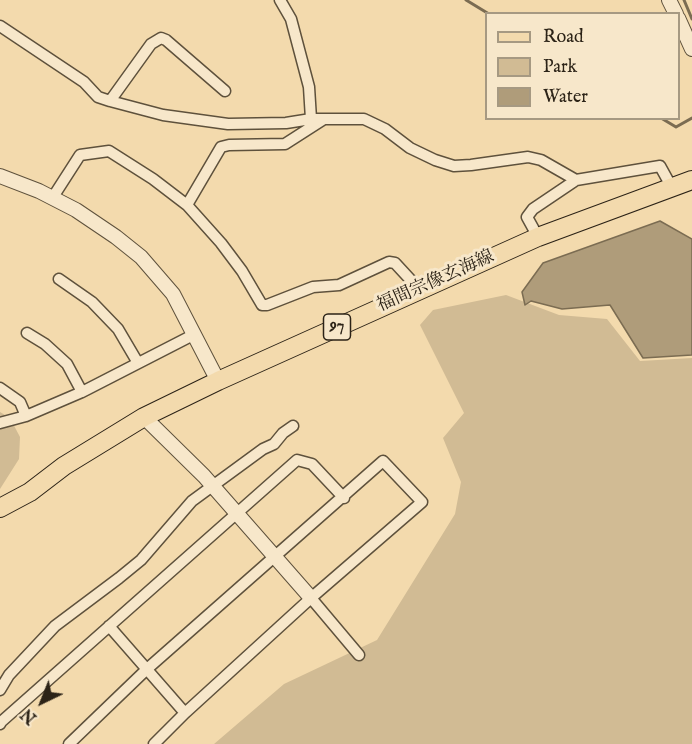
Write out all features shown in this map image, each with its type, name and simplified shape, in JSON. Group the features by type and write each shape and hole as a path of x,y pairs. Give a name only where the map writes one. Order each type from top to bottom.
{"main road":[{"name":"福間宗像玄海線","path":"0,508 30,492 64,466 144,417 218,381 538,237 692,180"}],"street":[{"path":"280,0 291,19 309,87 310,119"},
{"path":"680,22 692,49"},
{"path":"0,26 84,82 98,97 163,116 228,124 286,123 310,119 364,119 386,129 410,148 454,166 528,157 541,160 576,180"},
{"path":"110,101 152,44 161,38 225,91"},
{"path":"187,205 221,147 285,144 324,119"},
{"path":"52,197 80,155 109,151 153,179 187,205 235,261 262,305 313,287 339,285 389,262 395,263 419,289"},
{"path":"538,237 527,217 533,209 576,180 660,166 671,186"},
{"path":"0,176 52,197 116,237 153,269 173,294 218,381"},
{"path":"59,279 92,302 118,329 138,363"},
{"path":"27,333 52,350 67,364 82,392"},
{"path":"0,423 26,416 82,392 195,334"},
{"path":"0,388 20,402 26,416"},
{"path":"144,417 212,485 359,655"},
{"path":"0,690 9,675 55,626 141,560 192,501 273,444 293,426"},
{"path":"0,724 297,460 312,464 344,498"},
{"path":"69,744 147,669 344,498 383,461 422,502 311,598 154,744"},
{"path":"109,626 185,713"}],"green space":[{"path":"506,295 559,315 607,319 640,361 692,358 692,744 214,744 284,684 377,640 455,514 461,482 443,438 464,413 420,325 433,310"},
{"path":"0,412 10,418 20,437 19,459 0,489"}],"water":[{"path":"660,221 692,239 692,355 643,358 610,305 562,309 531,301 525,305 522,292 543,263"}],"waterway":[{"path":"466,0 486,12"},
{"path":"684,0 692,19"},
{"path":"664,120 676,127 692,118"}]}
